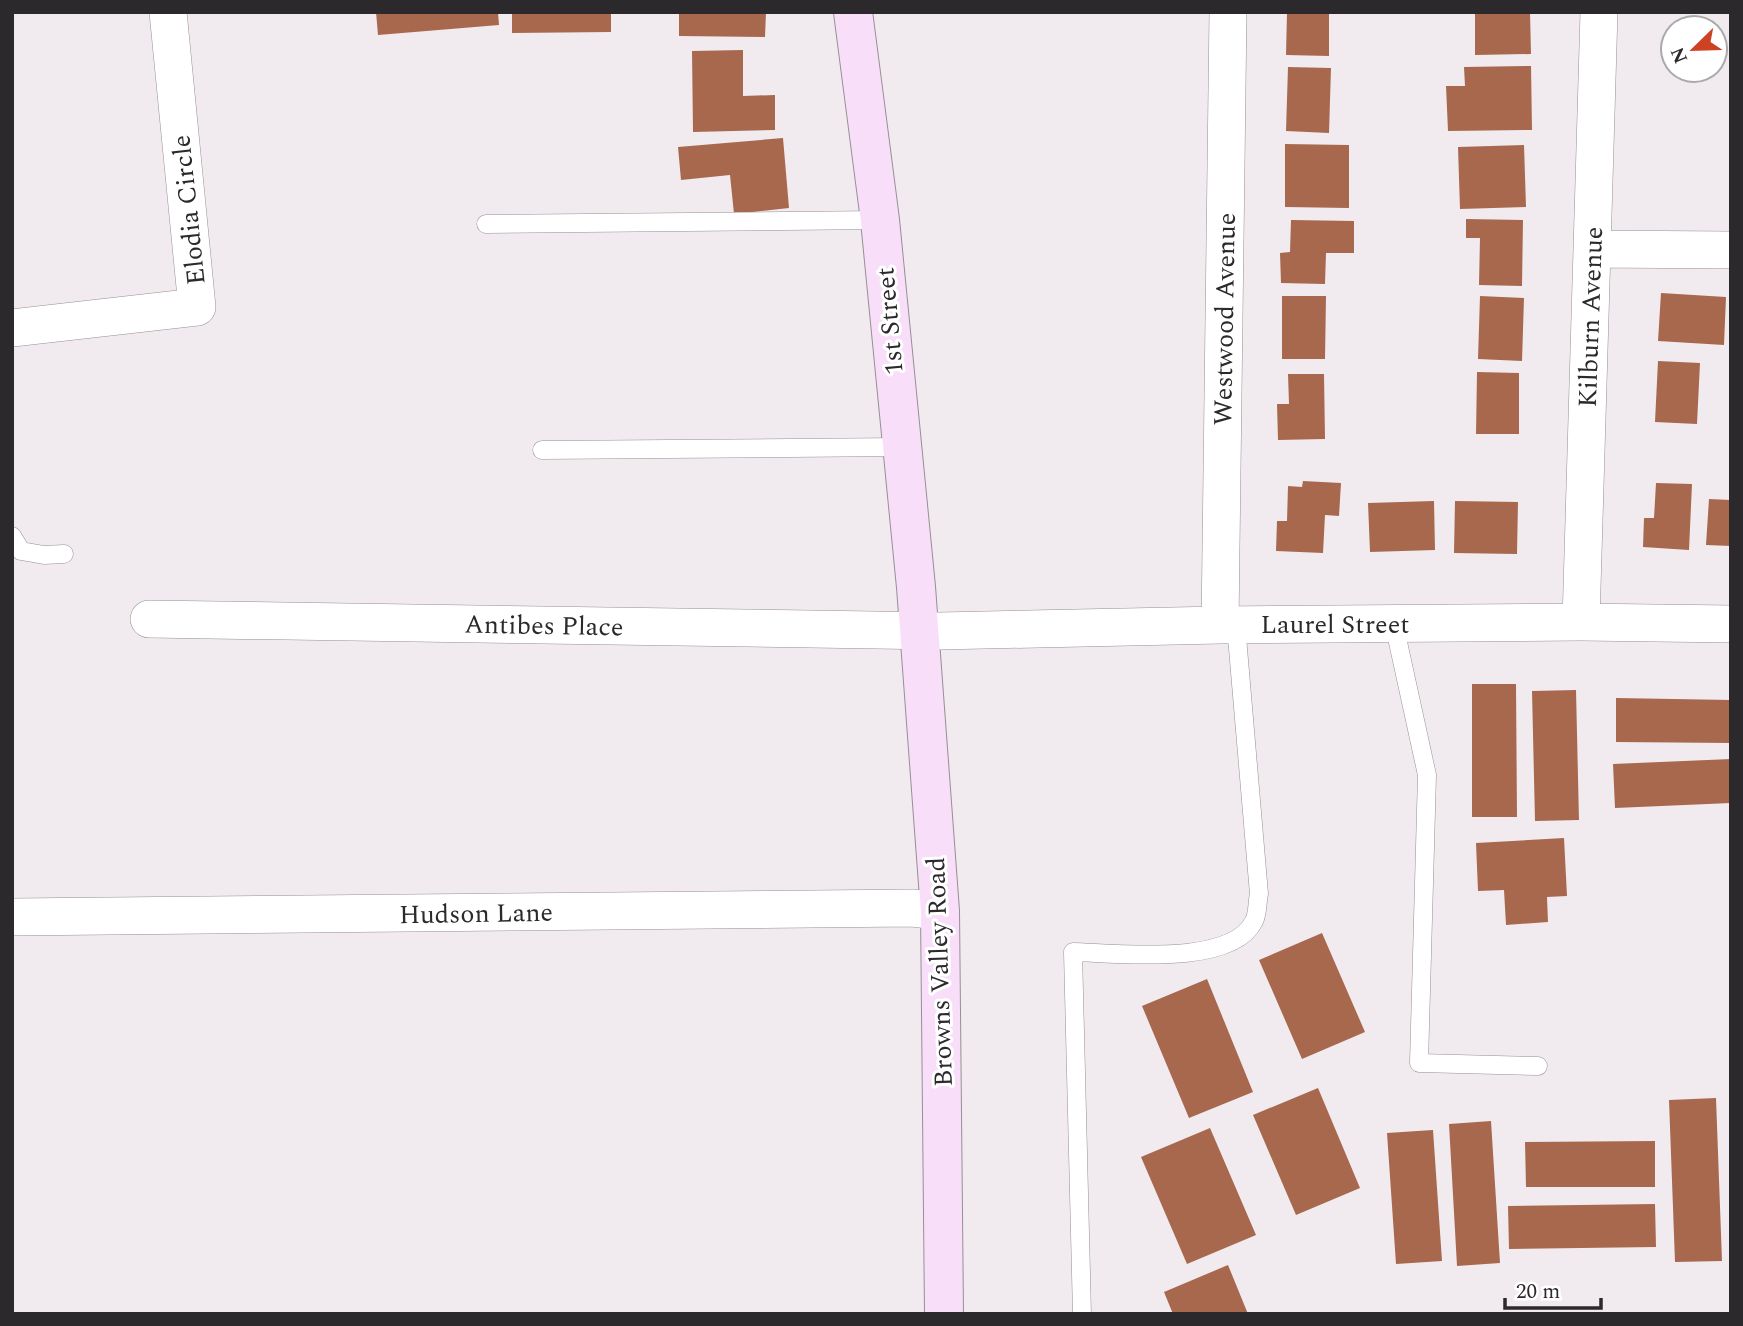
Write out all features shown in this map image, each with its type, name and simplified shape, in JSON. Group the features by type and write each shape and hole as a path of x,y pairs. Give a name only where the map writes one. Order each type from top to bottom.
{"main road":[{"name":"1st Street","path":"853,12 880,220 901,447 929,631"},
{"name":"Browns Valley Road","path":"929,631 940,911 944,1314"}],"street":[{"name":"Elodia Circle","path":"12,328 197,307 168,12"},
{"name":"Westwood Avenue","path":"1228,12 1228,625"},
{"name":"Kilburn Avenue","path":"1581,622 1599,12"},
{"path":"1592,249 1731,250"},
{"name":"Antibes Place","path":"149,619 929,631"},
{"name":"Laurel Street","path":"929,631 1228,625 1581,622 1731,624"},
{"name":"Hudson Lane","path":"12,917 912,908 940,911"}],"lane":[{"path":"486,223 880,220"},
{"path":"542,450 901,447"},
{"path":"12,536 21,551 44,555 65,554"},
{"path":"1394,624 1427,775 1419,1063 1538,1066"},
{"path":"1082,1314 1073,952 1194,953 1218,948 1238,938 1254,922 1259,894 1228,625"}],"building":[{"path":"376,12 498,12 499,25 378,35"},
{"path":"512,12 611,12 611,32 512,33"},
{"path":"679,12 766,12 765,37 679,36"},
{"path":"1287,12 1329,12 1329,56 1286,55"},
{"path":"1475,12 1530,12 1531,54 1475,55"},
{"path":"743,50 743,96 775,95 775,130 693,132 692,51"},
{"path":"1531,66 1532,130 1448,131 1446,86 1465,86 1464,67"},
{"path":"1288,67 1331,68 1329,133 1286,131"},
{"path":"783,138 789,208 734,214 730,175 681,180 678,147"},
{"path":"1285,144 1349,145 1349,208 1285,207"},
{"path":"1524,145 1526,207 1460,209 1458,147"},
{"path":"1466,219 1523,220 1522,286 1479,285 1480,238 1466,238"},
{"path":"1291,220 1354,221 1354,253 1326,253 1325,284 1281,283 1280,253 1290,252"},
{"path":"1661,293 1726,297 1724,345 1658,341"},
{"path":"1282,296 1326,296 1325,359 1282,359"},
{"path":"1480,296 1524,298 1522,361 1478,359"},
{"path":"1658,361 1700,363 1697,424 1655,422"},
{"path":"1477,372 1519,373 1519,434 1476,434"},
{"path":"1288,374 1324,374 1325,439 1278,440 1277,404 1289,404"},
{"path":"1303,481 1341,483 1339,516 1325,515 1323,553 1276,551 1277,521 1287,521 1288,486 1302,487"},
{"path":"1656,483 1692,484 1689,550 1643,547 1644,518 1654,518"},
{"path":"1709,499 1731,500 1731,546 1706,545"},
{"path":"1434,501 1435,550 1370,552 1368,503"},
{"path":"1455,501 1518,502 1517,554 1454,553"},
{"path":"1472,684 1516,684 1517,817 1472,817"},
{"path":"1576,690 1579,820 1535,821 1532,691"},
{"path":"1616,698 1731,700 1731,743 1616,742"},
{"path":"1731,759 1731,803 1615,808 1613,764"},
{"path":"1564,838 1567,896 1547,897 1548,922 1506,925 1504,890 1478,891 1476,843"},
{"path":"1322,933 1365,1032 1302,1059 1259,960"},
{"path":"1207,979 1253,1092 1189,1118 1142,1006"},
{"path":"1318,1088 1360,1188 1296,1215 1253,1115"},
{"path":"1716,1098 1722,1261 1675,1262 1669,1100"},
{"path":"1491,1121 1500,1263 1457,1266 1449,1124"},
{"path":"1210,1128 1256,1235 1187,1264 1141,1157"},
{"path":"1433,1130 1442,1261 1396,1264 1387,1133"},
{"path":"1655,1141 1655,1187 1526,1187 1525,1142"},
{"path":"1655,1204 1656,1247 1509,1249 1508,1206"},
{"path":"1228,1265 1248,1314 1173,1314 1164,1292"}]}
